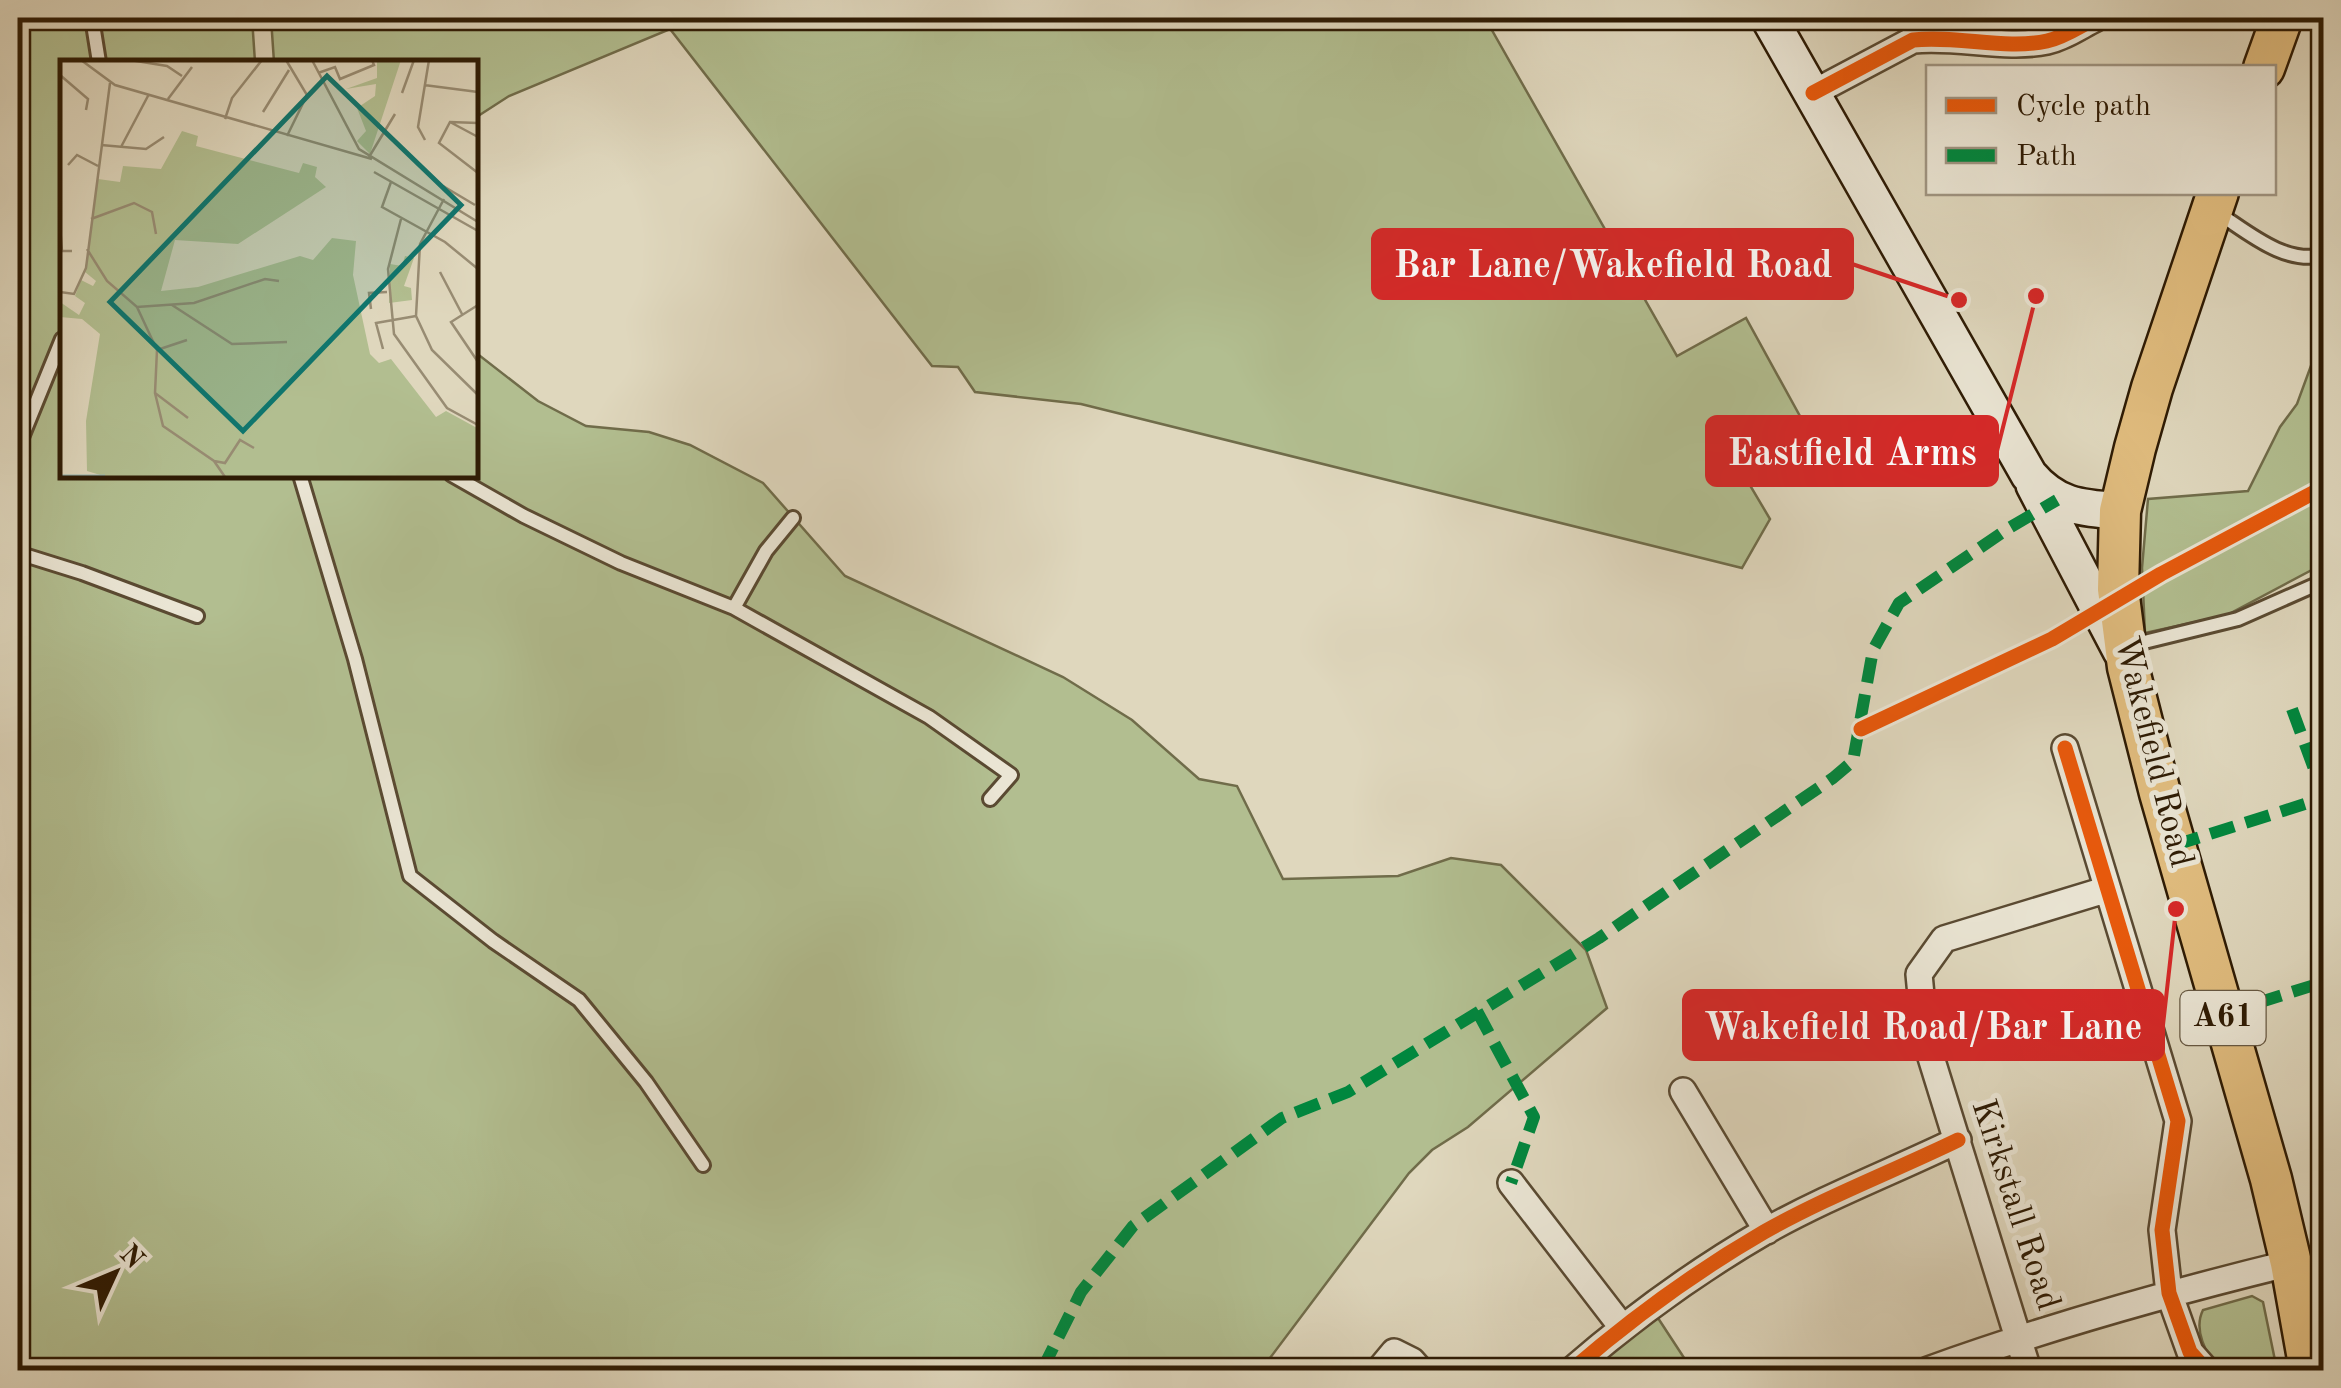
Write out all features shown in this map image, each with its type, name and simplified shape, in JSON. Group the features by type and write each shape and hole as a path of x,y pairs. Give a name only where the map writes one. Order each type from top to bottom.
{"main road":[{"path":"1769,18 2030,474 2127,657"},
{"path":"2265,65 2282,18"},
{"name":"Wakefield Road","path":"2215,201 2152,388 2120,510 2118,588 2127,657 2160,793 2271,1179 2310,1370"},
{"path":"2030,474 2044,492 2057,500 2120,510"}],"street":[{"path":"1813,93 1914,40 2034,43 2067,34 2096,18"},
{"path":"2065,748 2178,1121 2162,1230 2169,1293 2190,1352 2206,1370"},
{"name":"Kirkstall Road","path":"2028,1370 1925,1038 1919,974 1944,940 2106,890"},
{"path":"1683,1091 1767,1231"},
{"path":"1572,1370 1668,1292 1767,1231 1958,1140"},
{"path":"1511,1183 1622,1327"},
{"path":"1928,1370 2020,1336 2291,1263"},
{"path":"1379,1370 1394,1352 1420,1370"}],"lane":[{"path":"92,18 99,60"},
{"path":"2215,201 2281,252 2310,259 2324,256"},
{"path":"18,447 60,344"},
{"path":"301,478 355,659 410,876 493,941 579,1000 646,1082 703,1164"},
{"path":"457,478 621,564 734,608 929,717 1011,776 990,800"},
{"path":"734,608 766,551 793,518"},
{"path":"18,553 197,616"},
{"path":"2127,657 2238,620 2324,581"}],"green space":[{"path":"18,18 252,18 255,60 60,60 60,478 478,478 478,354 538,401 586,426 649,432 690,445 763,483 845,576 1063,677 1132,720 1199,779 1237,786 1283,879 1398,876 1451,858 1501,865 1586,950 1607,1008 1409,1173 1261,1370 18,1370"},
{"path":"271,18 1485,18 1677,356 1746,318 1801,418 1732,455 1770,519 1742,568 1081,404 975,392 958,367 932,366 670,29 509,96 478,116 478,60 274,60"},
{"path":"2323,333 2323,564 2227,615 2145,633 2142,568 2148,499 2248,491 2280,427 2297,404"},
{"path":"2252,1296 2263,1302 2277,1370 2219,1370 2200,1334 2203,1310"},
{"path":"1656,1315 1692,1370 1587,1370"}],"marked path":[{"path":"1042,1370 1081,1292 1133,1226 1282,1118 1348,1092 1599,938 1853,761 1873,650 1899,603 2057,500"},
{"path":"2292,709 2324,796"},
{"path":"2175,845 2324,798"},
{"path":"2324,866 2324,871"},
{"path":"2324,913 2320,921 2324,932"},
{"path":"2222,1014 2324,982"},
{"path":"1477,1011 1534,1117 1511,1183"}],"cycle path":[{"path":"1813,93 1913,40 2031,43 2060,37 2096,18"},
{"path":"1861,729 2052,639 2161,574 2324,487"},
{"path":"2065,748 2178,1121 2162,1230 2169,1293 2190,1352 2206,1370"},
{"path":"1572,1370 1665,1296 1764,1232 1958,1140"}],"place":[{"name":"Eastfield Arms","path":"2036,296"},
{"name":"Bar Lane/Wakefield Road","path":"1959,300"},
{"name":"Wakefield Road/Bar Lane","path":"2176,909"}]}
